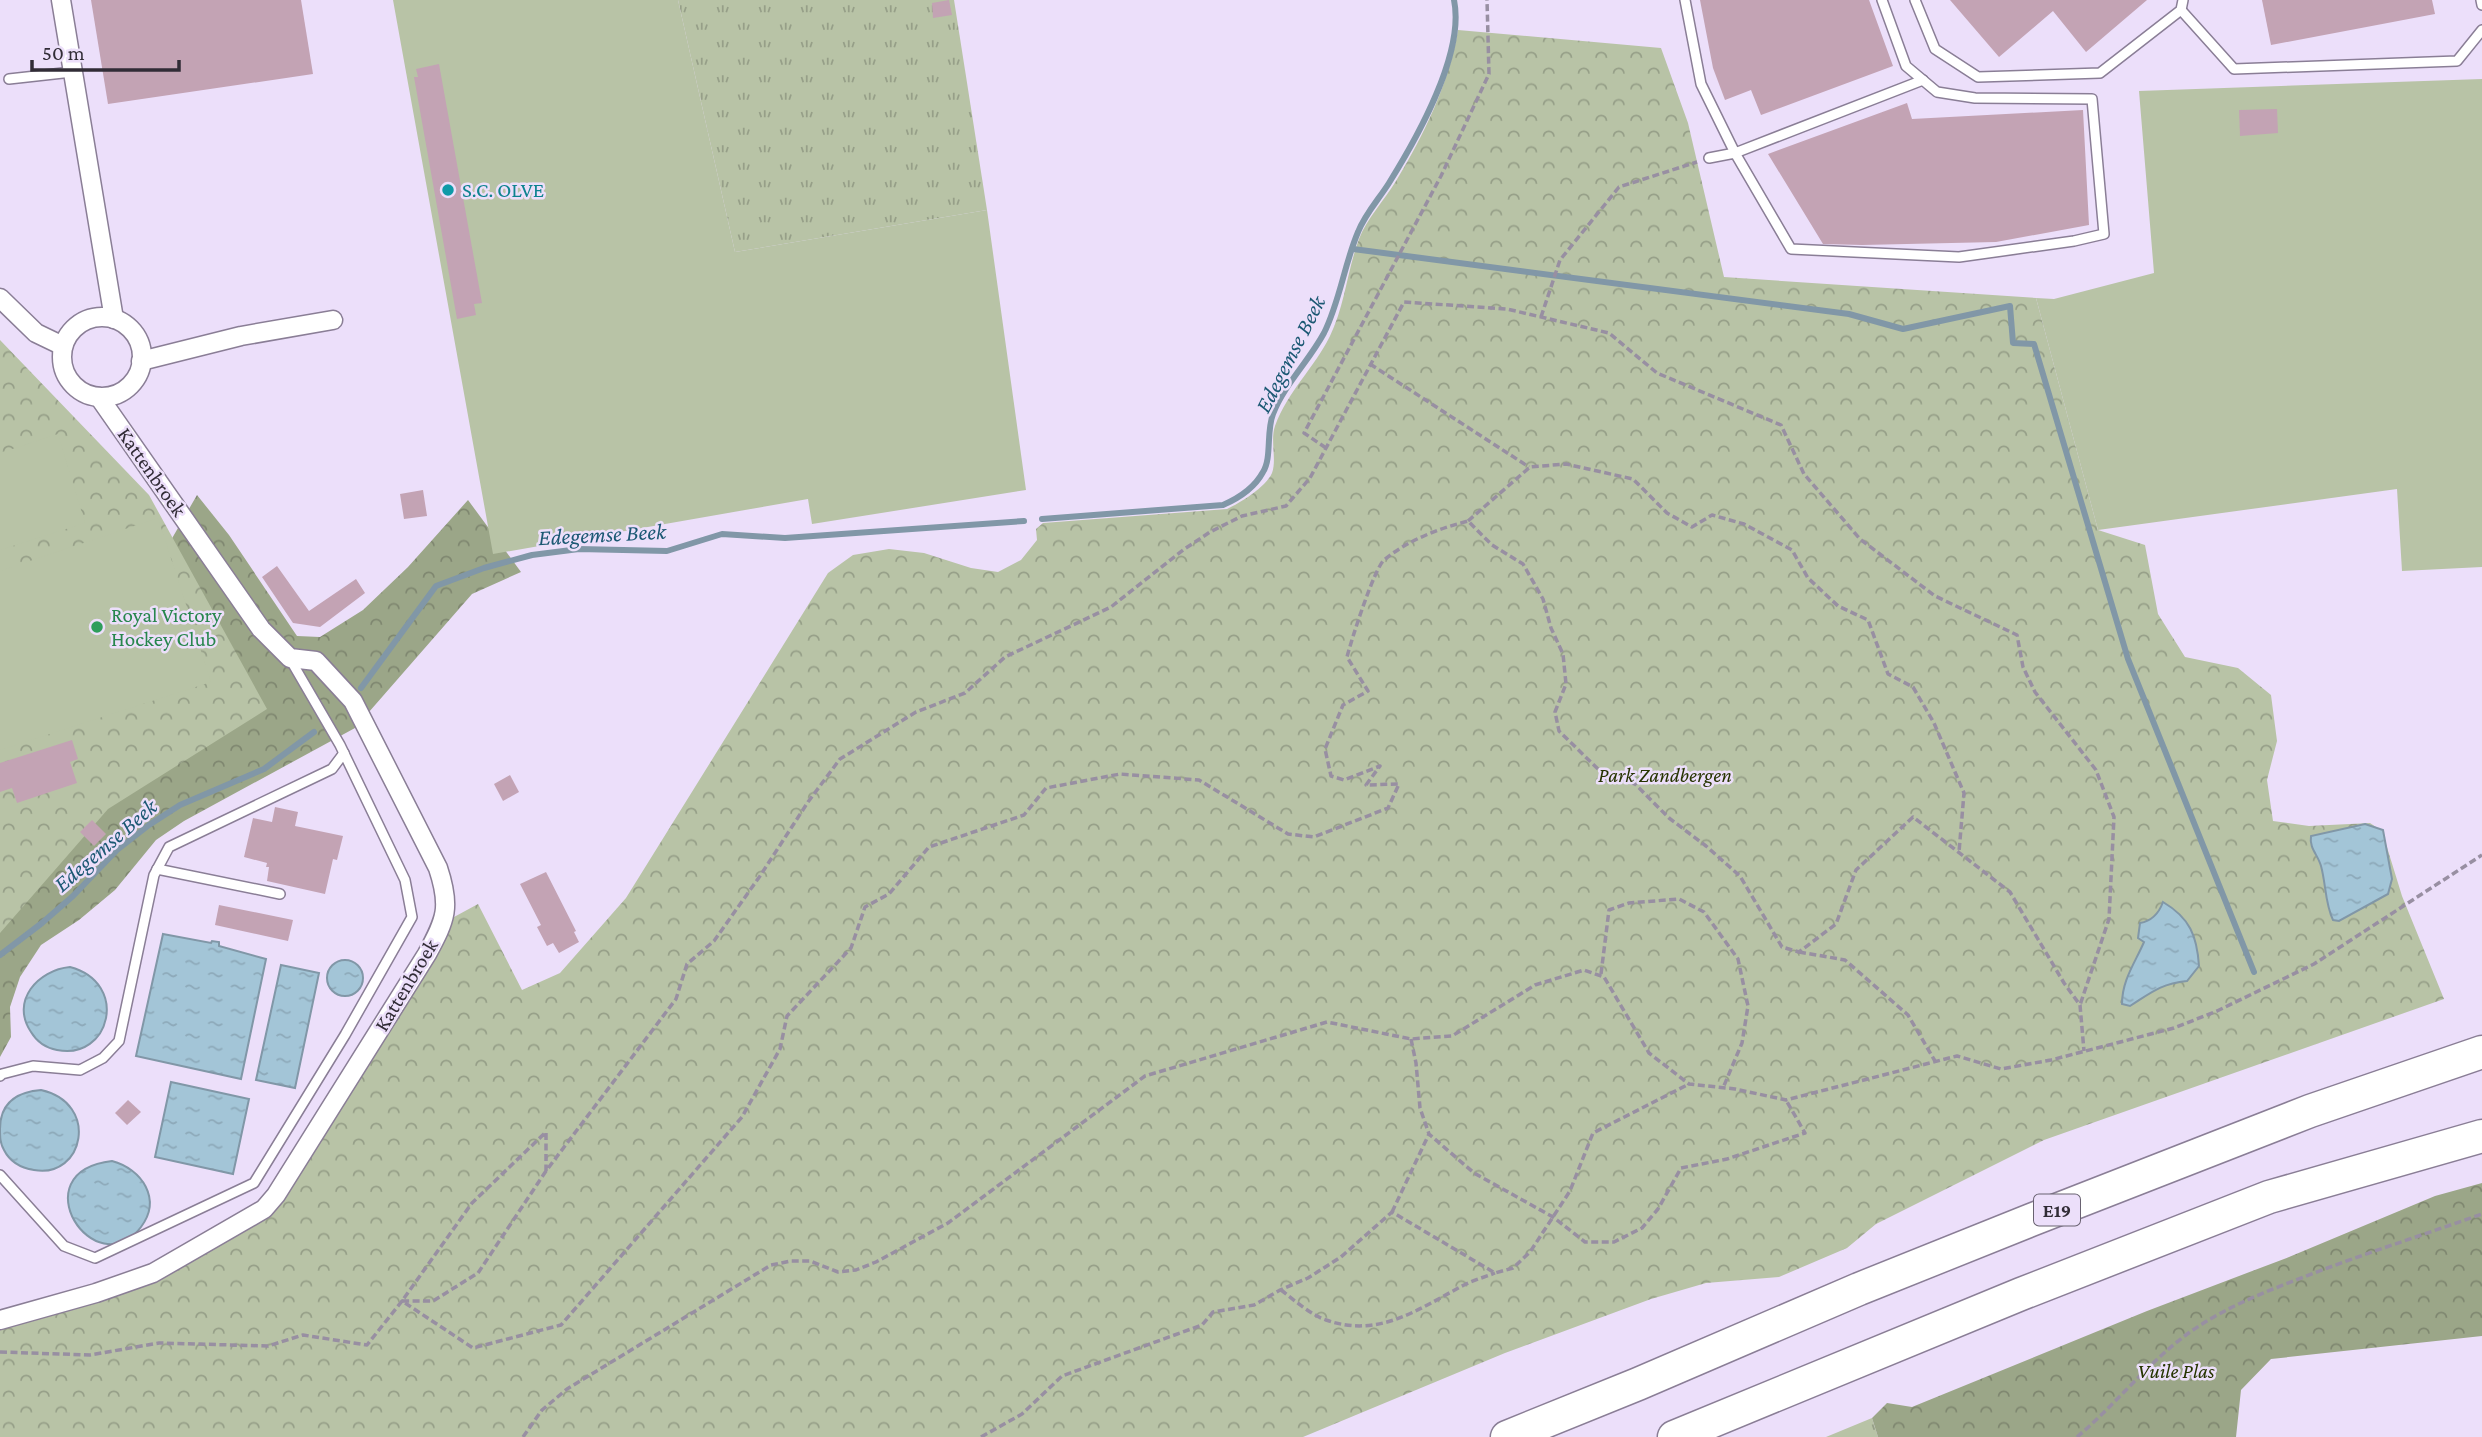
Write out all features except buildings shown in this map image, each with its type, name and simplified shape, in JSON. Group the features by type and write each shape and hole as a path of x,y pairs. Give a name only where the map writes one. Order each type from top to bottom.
{"highway":[{"name":"E19","path":"1507,1437 2031,1220 2310,1111 2482,1052"},
{"path":"1674,1437 2034,1289 2269,1197 2482,1136"}],"street":[{"path":"61,0 114,319"},
{"path":"0,298 36,334 63,346 69,334 90,319 114,319 127,326 136,336 141,348 138,374 120,393 99,397"},
{"path":"141,361 241,336 332,320"},
{"name":"Kattenbroek","path":"0,1320 96,1293 153,1273 264,1209 276,1195 427,954 443,923 446,892 438,868 353,701 316,661 289,659 261,629 99,397 82,391 72,383 65,372 63,346"}],"lane":[{"path":"1685,0 1701,84 1735,153 1791,249 1959,257 2074,241 2104,234 2092,99 1975,98 1937,92 1906,66 1882,0"},
{"path":"1914,0 1935,49 1978,77 2101,73 2182,5 2234,69 2457,61 2482,30"},
{"path":"2481,0 2482,5"},
{"path":"9,79 72,72"},
{"path":"1709,158 1735,153 1923,80"},
{"path":"0,1175 64,1246 95,1258 254,1183 345,1035 412,917 405,880 344,753 289,659"},
{"path":"0,1076 33,1066 80,1070 103,1058 119,1041 154,875 169,847 332,769 344,753"},
{"path":"157,869 280,894"}],"path":[{"path":"1326,448 1304,433 1441,176 1489,74 1488,0"},
{"path":"1541,317 1560,260 1619,187 1709,158"},
{"path":"402,1301 433,1301 478,1273 546,1171 676,999 687,964 714,940 840,759 916,712 965,693 1005,657 1111,607 1210,532 1242,516 1286,506 1310,478 1404,302 1507,309 1609,333 1657,373 1781,425 1804,474 1860,539 1935,596 2017,635 2023,667 2035,692 2096,770 2114,817 2109,919 2080,1005 2084,1051"},
{"path":"1370,364 1530,467"},
{"path":"402,1301 473,1348 561,1325 742,1117 780,1049 787,1016 851,948 865,907 889,894 929,847 1024,815 1046,788 1120,774 1199,780 1288,834 1314,837 1388,808 1399,784 1366,785 1380,766 1344,780 1331,776 1325,750 1343,705 1368,691 1348,657 1353,634 1382,562 1433,530 1468,521 1530,467 1566,464 1633,479 1667,513 1692,527 1712,514 1744,524 1792,550 1808,578 1838,606 1868,620 1888,674 1913,687 1934,723 1964,793 1959,852"},
{"path":"1468,521 1492,545 1523,564 1543,599 1551,628 1563,654 1566,684 1555,712 1559,731 1601,771 1635,784 1669,818 1740,876 1782,947 1845,960 1908,1015 1935,1061"},
{"path":"1799,952 1836,925 1856,870 1913,817 2010,892 2080,1005"},
{"path":"1723,1088 1742,1043 1748,1006 1738,959 1704,912 1679,899 1629,903 1609,911 1601,974 1649,1053 1689,1084 1786,1100 1957,1056 2001,1069 2051,1060 2174,1028 2217,1011 2314,964 2482,855"},
{"path":"523,1437 542,1410 566,1389 771,1265 810,1261 838,1272 856,1270 948,1223 1145,1076 1327,1022 1411,1038 1452,1036 1535,985 1584,970 1601,974"},
{"path":"1411,1038 1420,1108 1429,1134 1474,1173 1553,1217 1585,1242 1614,1242 1642,1227 1658,1209 1681,1168 1740,1155 1804,1133 1786,1100"},
{"path":"1280,1290 1325,1320 1360,1326 1389,1323 1426,1307 1467,1283 1513,1268 1530,1252 1570,1191 1593,1133 1689,1084"},
{"path":"0,1352 90,1355 159,1343 268,1346 303,1335 367,1345 472,1203 546,1132 546,1171"},
{"path":"981,1437 1022,1414 1062,1376 1202,1325 1213,1312 1254,1305 1341,1258 1392,1212 1429,1134"},
{"path":"1392,1212 1495,1273"},
{"path":"2077,1437 2151,1364 2186,1335 2222,1312 2323,1270 2482,1214"}],"green space":[{"path":"393,0 678,0 735,252 987,210 1026,490 812,524 808,499 493,554"},
{"path":"678,0 954,0 987,210 735,252"},
{"name":"Park Zandbergen","path":"1458,30 1661,48 1688,123 1724,277 2036,298 2098,530 2145,545 2158,614 2185,657 2238,668 2271,695 2277,741 2267,780 2273,821 2309,826 2370,823 2382,831 2402,896 2444,999 2044,1140 1876,1224 1847,1248 1779,1277 1706,1283 1651,1299 1505,1353 1303,1437 0,1437 0,1320 96,1293 264,1209 443,923 478,904 522,990 560,973 626,898 828,573 853,555 889,549 924,553 971,568 998,572 1021,560 1037,540 1036,529 1043,523 1227,509 1259,489 1272,473 1273,438 1280,413 1330,336 1362,231 1396,181 1426,127 1442,89"},
{"path":"2482,79 2482,567 2402,571 2397,489 2098,530 2036,298 2054,299 2154,273 2139,91"},
{"path":"0,340 149,495 267,709 108,809 0,933"},
{"path":"58,434 85,523 0,550 0,453"},
{"path":"197,495 229,535 297,636 320,637 363,610 408,567 468,500 521,572 472,594 355,728 184,821 156,840 115,890 79,920 41,945 20,977 10,1007 11,1037 0,1057 0,837"},
{"name":"Royal Victory Hockey Club","path":"158,518 211,682 0,750 0,571"},
{"name":"Vuile Plas","path":"2482,1183 2482,1336 2271,1359 2241,1390 2236,1437 1878,1437 1872,1418 1887,1403 1912,1407 2435,1196"},
{"path":"1872,1418 1878,1437 1826,1437"}],"water":[{"path":"2365,824 2383,830 2392,879 2388,894 2339,921 2333,920 2311,836"},
{"path":"2163,902 2186,921 2194,937 2199,966 2187,981 2163,987 2130,1006 2122,1004 2127,979 2144,942 2138,938 2140,923 2154,916"},
{"path":"163,934 211,943 219,942 219,946 266,959 241,1079 136,1056"},
{"path":"345,960 358,965 363,978 358,991 345,996 332,991 327,978 332,965"},
{"path":"281,965 319,973 295,1088 256,1080"},
{"path":"70,967 89,976 101,988 106,1003 106,1019 100,1033 90,1044 75,1050 57,1050 42,1044 33,1036 25,1020 24,1009 31,989 38,981 58,969"},
{"path":"171,1082 249,1099 233,1174 155,1157"},
{"path":"41,1090 60,1098 72,1109 78,1123 74,1152 64,1163 51,1170 34,1170 16,1164 6,1154 0,1140 1,1120 7,1106 17,1096"},
{"path":"112,1161 123,1165 140,1178 146,1186 150,1206 141,1227 123,1242 104,1244 87,1235 74,1221 68,1203 71,1184 85,1169"}],"waterway":[{"name":"Edegemse Beek","path":"1042,519 1223,505 1241,495 1260,477 1266,466 1271,421 1278,403 1324,333 1361,225 1400,164 1436,94 1452,45 1456,21 1454,0"},
{"path":"1353,249 1849,314 1903,329 2010,306 2013,343 2034,344 2128,659 2254,972"},
{"name":"Edegemse Beek","path":"361,688 436,586 484,568 532,555 579,549 667,551 722,534 785,538 1024,521"},
{"name":"Edegemse Beek","path":"0,955 73,896 117,850 149,825 180,805 264,769 314,732"}],"place":[{"name":"S.C. OLVE","path":"448,190"},
{"name":"Royal Victory Hockey Club","path":"97,627"}]}
